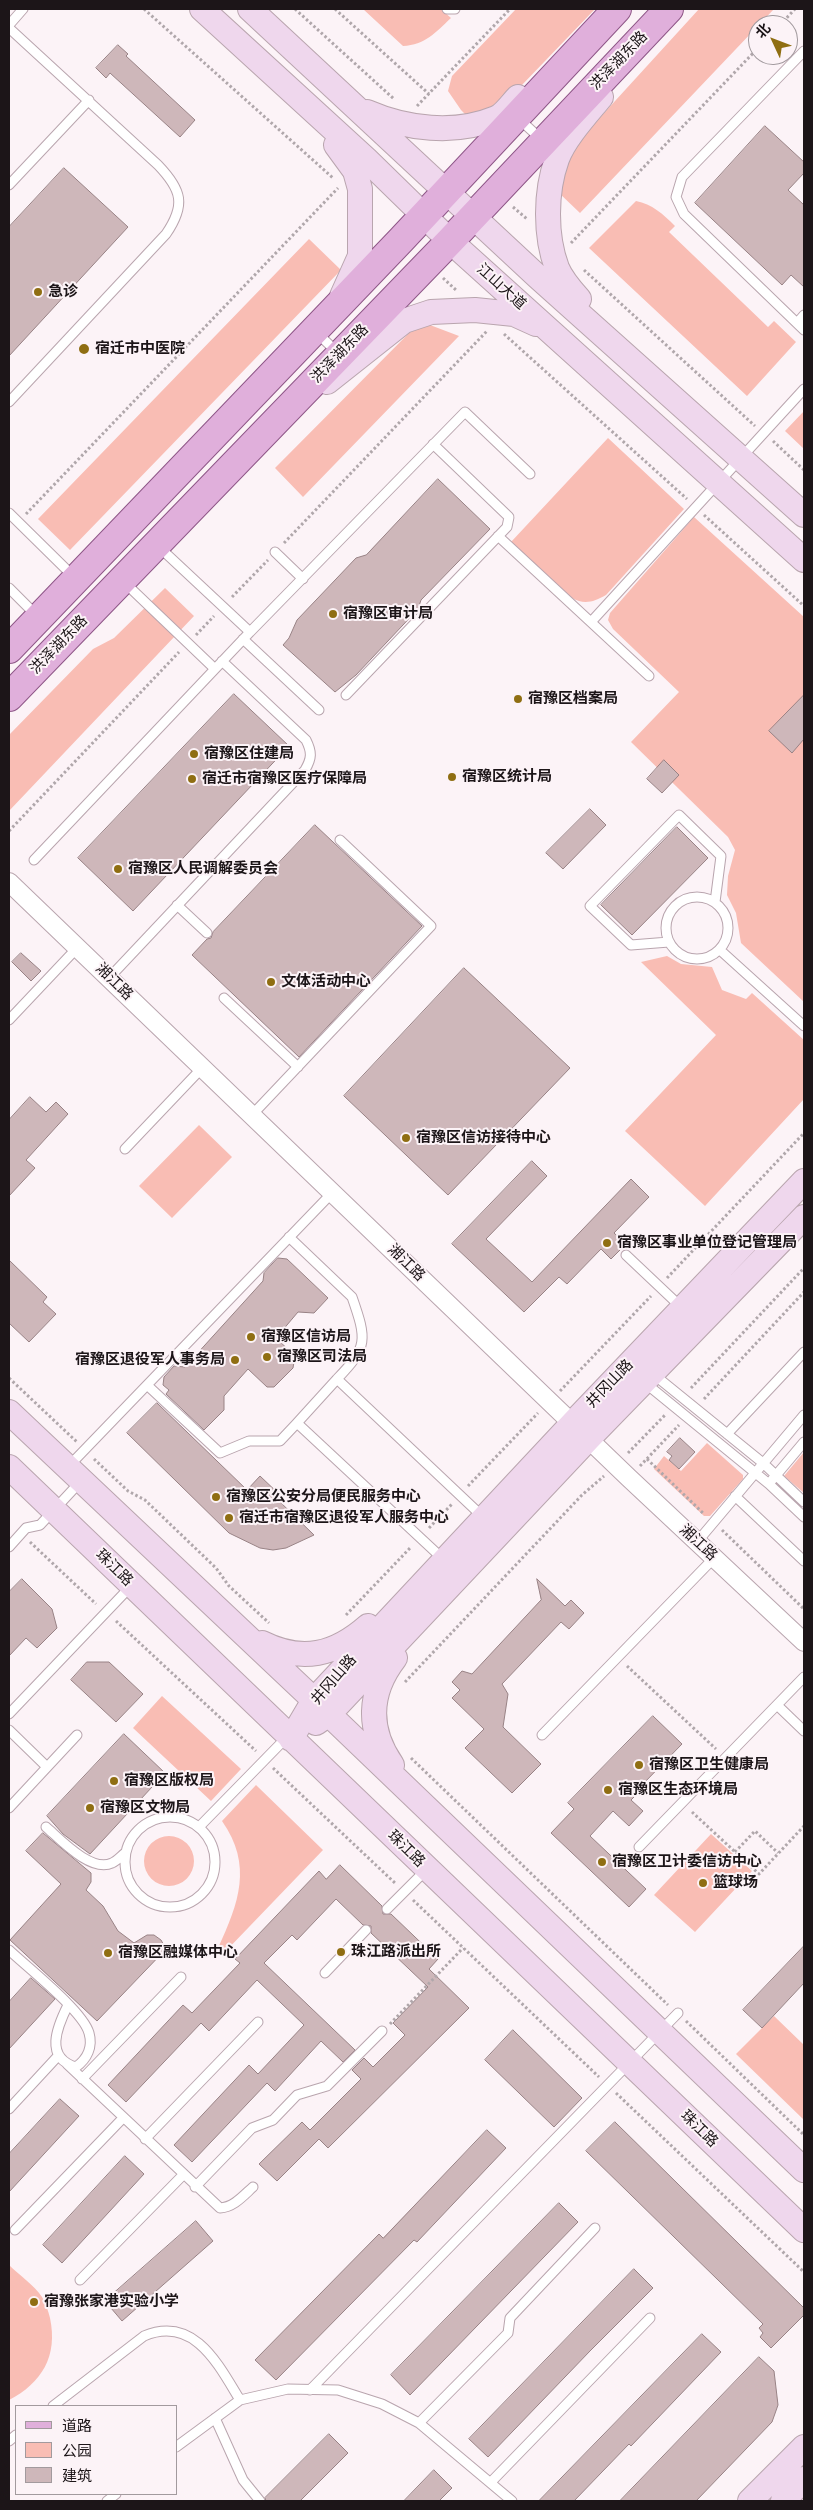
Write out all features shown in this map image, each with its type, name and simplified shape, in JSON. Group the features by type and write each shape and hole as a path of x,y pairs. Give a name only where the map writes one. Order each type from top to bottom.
{"main road":[{"path":"9,649 424,216 617,9"},
{"name":"洪泽湖东路","path":"9,697 450,241 670,9"}],"street":[{"name":"江山大道","path":"202,9 278,78 450,241 804,560"},
{"path":"250,9 472,216 804,515"},
{"path":"356,107 412,127 463,127 498,118 606,9"},
{"path":"657,383 569,288 558,270 549,239 550,184 557,158 583,120 670,9"},
{"path":"278,78 343,154 354,171 360,189 360,256 355,271 334,309"},
{"path":"272,425 404,321 431,312 475,310 514,314 550,331"},
{"name":"湘江路","path":"9,882 616,1465 804,1642"},
{"name":"井冈山路","path":"290,1738 322,1707 581,1430 691,1316 804,1181"},
{"name":"井冈山路","path":"581,1430 648,1378 691,1316 804,1217"},
{"path":"9,1412 322,1707 804,2170"},
{"name":"珠江路","path":"9,1467 804,2230"},
{"path":"247,1636 290,1654 316,1654 337,1648 350,1642 450,1570"},
{"path":"413,1795 381,1749 376,1730 375,1696 381,1680 392,1661 450,1570"},
{"path":"750,2501 804,2447"},
{"path":"782,2501 804,2479"}],"lane":[{"path":"9,402 166,234 179,214 179,195 167,174 9,26 23,9"},
{"path":"447,9 454,9"},
{"path":"804,51 682,177 676,196 684,214 804,330"},
{"path":"9,185 88,100"},
{"path":"516,116 543,141"},
{"path":"797,323 804,315"},
{"path":"314,330 340,355"},
{"path":"591,622 804,389"},
{"path":"34,860 243,639 465,412 530,474"},
{"path":"346,695 507,526 509,517 434,444"},
{"path":"9,513 76,579"},
{"path":"498,536 649,676"},
{"path":"156,545 250,632"},
{"path":"275,552 303,579"},
{"path":"122,580 216,669"},
{"path":"9,588 39,618"},
{"path":"243,639 319,710"},
{"path":"109,978 305,770 310,760 312,751 306,740 222,661"},
{"path":"669,942 631,945 590,906 679,816 721,856 715,902"},
{"path":"252,1115 431,926 340,840"},
{"path":"694,897 705,898 715,902 722,909 727,919 729,930 720,950 703,959 693,959 675,950 669,942 666,922 676,905 694,897"},
{"path":"177,905 207,933"},
{"path":"9,1020 77,948"},
{"path":"720,950 804,1026"},
{"path":"224,998 298,1067"},
{"path":"125,1149 202,1068"},
{"path":"9,1547 26,1528 40,1525 54,1510 75,1474 147,1385 332,1193"},
{"path":"147,1385 220,1453 249,1441 280,1441 338,1380 362,1350 362,1334 352,1298 289,1237"},
{"path":"626,1255 691,1316"},
{"path":"727,1434 804,1352"},
{"path":"648,1378 695,1408 763,1463 804,1502"},
{"path":"648,1378 673,1407 769,1484 804,1517"},
{"path":"338,1380 492,1525"},
{"path":"697,1542 804,1415"},
{"path":"297,1423 420,1537 450,1570"},
{"path":"769,1484 804,1442"},
{"path":"735,1496 804,1561"},
{"path":"542,1735 714,1558"},
{"path":"9,1714 132,1585"},
{"path":"639,1847 804,1677"},
{"path":"777,1705 804,1731"},
{"path":"9,1730 47,1766"},
{"path":"9,1808 77,1735"},
{"path":"199,1827 290,1738"},
{"path":"175,1816 188,1820 199,1827 212,1845 215,1867 211,1881 203,1893 191,1902 170,1907 148,1903 137,1894 128,1882 124,1868 125,1853 129,1840 148,1821 161,1817 175,1816"},
{"path":"46,1826 68,1847 91,1862 103,1865 112,1863 125,1853"},
{"path":"387,1909 427,1869"},
{"path":"325,1973 366,1930"},
{"path":"10,1954 68,2005 80,2018 90,2035 89,2052 84,2061 76,2067 67,2064"},
{"path":"82,2079 181,1977"},
{"path":"68,2005 58,2024 55,2044 58,2056 195,2187 220,2208 235,2203 253,2187"},
{"path":"310,2390 678,2013"},
{"path":"145,2139 258,2022"},
{"path":"195,2187 252,2128 273,2120 297,2095 327,2086 382,2031"},
{"path":"9,2109 58,2056"},
{"path":"15,2230 123,2118"},
{"path":"80,2280 183,2175"},
{"path":"419,2423 508,2333 510,2318 595,2228"},
{"path":"491,2482 650,2318"},
{"path":"54,2405 144,2336 159,2330 170,2329 188,2336 207,2350 240,2400"},
{"path":"178,2446 240,2400 288,2389 338,2390 382,2404 419,2423 512,2501"},
{"path":"215,2418 243,2480 260,2501"}],"path":[{"path":"335,9 429,94"},
{"path":"400,124 510,9"},
{"path":"555,260 748,58"},
{"path":"18,522 354,171"},
{"path":"9,831 504,313"},
{"path":"343,1618 804,1133"},
{"path":"682,1398 804,1268"},
{"path":"695,1408 804,1292"},
{"path":"374,1705 405,1683 582,1495 616,1465 673,1407"},
{"path":"630,1478 686,1417"},
{"path":"647,1459 804,1609"},
{"path":"618,1657 725,1758"},
{"path":"682,1803 759,1874 804,1826"},
{"path":"735,1852 755,1831 778,1854"},
{"path":"382,2031 463,1948"}],"green space":[{"path":"363,9 441,9 451,18 435,33 424,40 403,46"},
{"path":"516,9 595,9 497,111 467,116 448,91 452,76"},
{"path":"699,9 774,9 768,15 748,15 748,36 580,213 558,192 559,169 584,135"},
{"path":"636,201 652,207 666,217 675,226 669,232 768,327 774,321 796,342 747,396 589,248"},
{"path":"309,239 341,270 70,550 38,519"},
{"path":"430,325 459,336 303,497 275,468 414,328"},
{"path":"804,411 804,449 785,431"},
{"path":"608,438 684,509 606,595 593,601 585,602 572,598 511,542"},
{"path":"694,517 804,617 804,1002 741,943 736,913 727,895 728,876 735,850 728,837 631,742 679,692 613,629 608,620 610,613"},
{"path":"165,588 194,616 9,811 9,735 93,649 114,638"},
{"path":"667,956 681,964 712,967 722,990 746,999 752,993 804,1040 804,1099 705,1206 625,1131 716,1035 641,962"},
{"path":"199,1125 232,1157 172,1218 139,1186"},
{"path":"707,1443 743,1475 743,1479 710,1516 704,1516 654,1469 664,1456 681,1471"},
{"path":"804,1452 804,1493 784,1476"},
{"path":"162,1696 241,1769 211,1801 133,1728"},
{"path":"256,1785 323,1850 224,1953 218,1948 237,1900 240,1869 232,1837 222,1821"},
{"name":"篮球场","path":"711,1834 752,1871 695,1932 654,1895"},
{"path":"169,1836 179,1838 187,1843 192,1851 194,1861 192,1871 187,1879 179,1884 169,1886 159,1884 151,1879 146,1871 144,1861 146,1851 151,1843 159,1838"},
{"path":"774,2016 804,2045 804,2120 736,2054"},
{"path":"9,2265 31,2284 46,2304 52,2332 52,2344 45,2367 39,2377 21,2393 9,2400"}],"building":[{"path":"118,45 128,54 126,56 195,120 180,137 110,73 106,78 96,68"},
{"path":"765,126 804,162 804,173 788,190 804,205 804,287 791,275 782,285 695,203"},
{"name":"急诊","path":"64,168 128,227 9,356 9,227"},
{"path":"438,479 490,529 421,600 418,609 356,675 335,692 283,645 289,638 297,620 356,558 366,555"},
{"path":"234,694 289,746 133,911 78,858"},
{"path":"804,695 804,739 792,753 769,731"},
{"path":"664,760 679,775 662,793 647,779"},
{"path":"590,809 606,825 563,869 546,853"},
{"path":"315,825 422,926 299,1057 192,955 207,939 211,938 213,932"},
{"path":"677,827 708,858 632,935 601,905"},
{"path":"21,953 41,971 31,981 12,962"},
{"path":"464,968 570,1068 448,1195 344,1096"},
{"path":"30,1097 46,1112 56,1102 68,1114 26,1160 35,1168 9,1196 9,1120"},
{"path":"532,1161 547,1176 486,1239 532,1282 631,1179 649,1197 614,1233 626,1244 611,1259 601,1249 567,1284 559,1277 524,1312 452,1244"},
{"path":"278,1258 287,1259 328,1298 314,1313 298,1312 276,1338 295,1356 293,1368 274,1387 267,1387 248,1369 224,1396 224,1410 204,1430 166,1394 169,1390 163,1385 164,1377 174,1366 185,1367 263,1281 264,1273"},
{"path":"9,1260 47,1297 43,1302 56,1314 29,1342 9,1323"},
{"path":"157,1403 247,1490 260,1476 280,1495 277,1499 314,1535 286,1548 273,1550 260,1548 229,1533 127,1433"},
{"path":"680,1438 695,1452 679,1469 669,1460 672,1456 667,1452"},
{"path":"22,1579 52,1609 57,1628 37,1648 26,1638 9,1656 9,1592"},
{"path":"537,1579 565,1606 571,1600 584,1613 569,1629 561,1622 502,1684 508,1694 503,1727 541,1764 512,1793 465,1748 484,1729 452,1698 460,1690 452,1682 462,1671 472,1674 541,1600"},
{"path":"87,1662 109,1662 143,1694 116,1722 71,1680"},
{"path":"653,1716 682,1744 642,1785 643,1788 631,1800 643,1811 629,1826 613,1811 590,1836 646,1889 629,1907 551,1833 574,1809 568,1803"},
{"path":"124,1734 165,1773 90,1854 63,1834 47,1816"},
{"path":"43,1833 91,1873 91,1882 86,1890 103,1906 118,1931 134,1943 147,1935 154,1935 161,1940 166,1949 97,2021 10,1940 61,1884 26,1851"},
{"path":"340,1865 382,1906 383,1914 391,1914 438,1959 429,1969 469,2008 328,2148 319,2139 277,2181 259,2164 302,2122 310,2130 361,2079 352,2070 364,2058 373,2067 405,2035 393,2023 428,1987 371,1933 371,1926 363,1925 336,1899 297,1940 292,1935 264,1963 355,2050 343,2062 321,2041 275,2091 267,2083 192,2162 174,2145 249,2065 258,2074 304,2025 257,1980 209,2031 201,2023 126,2102 108,2085 183,2005 192,2013 240,1963 235,1959 319,1871 326,1879"},
{"path":"804,1946 804,1983 762,2028 743,2010"},
{"path":"31,1978 55,1999 9,2049 9,2002"},
{"path":"513,2030 582,2098 554,2127 485,2060"},
{"path":"60,2099 79,2116 9,2192 9,2154"},
{"path":"615,2122 804,2308 804,2315 771,2348 760,2337 763,2333 759,2328 763,2324 586,2151"},
{"path":"487,2130 506,2148 417,2242 414,2240 276,2380 255,2360 379,2234 383,2238"},
{"path":"125,2156 144,2174 62,2263 43,2245"},
{"path":"559,2203 578,2222 410,2395 391,2375"},
{"path":"196,2221 213,2241 122,2321 105,2301"},
{"path":"634,2269 653,2288 488,2457 469,2439"},
{"path":"702,2334 721,2352 631,2446 629,2444 574,2501 539,2501"},
{"path":"759,2357 774,2371 778,2405 772,2422 696,2501 620,2501"},
{"path":"329,2434 348,2453 300,2501 266,2501 265,2498"},
{"path":"434,2470 452,2488 439,2501 404,2501"}],"place":[{"name":"急诊","path":"38,292"},
{"name":"宿迁市中医院","path":"84,349"},
{"name":"宿豫区审计局","path":"333,614"},
{"name":"宿豫区档案局","path":"518,699"},
{"name":"宿豫区住建局","path":"194,754"},
{"name":"宿豫区统计局","path":"452,777"},
{"name":"宿迁市宿豫区医疗保障局","path":"192,779"},
{"name":"宿豫区人民调解委员会","path":"118,869"},
{"name":"文体活动中心","path":"271,982"},
{"name":"宿豫区信访接待中心","path":"406,1138"},
{"name":"宿豫区事业单位登记管理局","path":"607,1243"},
{"name":"宿豫区信访局","path":"251,1337"},
{"name":"宿豫区司法局","path":"267,1357"},
{"name":"宿豫区退役军人事务局","path":"235,1360"},
{"name":"宿豫区公安分局便民服务中心","path":"216,1497"},
{"name":"宿迁市宿豫区退役军人服务中心","path":"229,1518"},
{"name":"宿豫区卫生健康局","path":"639,1765"},
{"name":"宿豫区版权局","path":"114,1781"},
{"name":"宿豫区生态环境局","path":"608,1790"},
{"name":"宿豫区文物局","path":"90,1808"},
{"name":"宿豫区卫计委信访中心","path":"602,1862"},
{"name":"篮球场","path":"703,1883"},
{"name":"珠江路派出所","path":"341,1952"},
{"name":"宿豫区融媒体中心","path":"108,1953"},
{"name":"宿豫张家港实验小学","path":"34,2302"}]}
